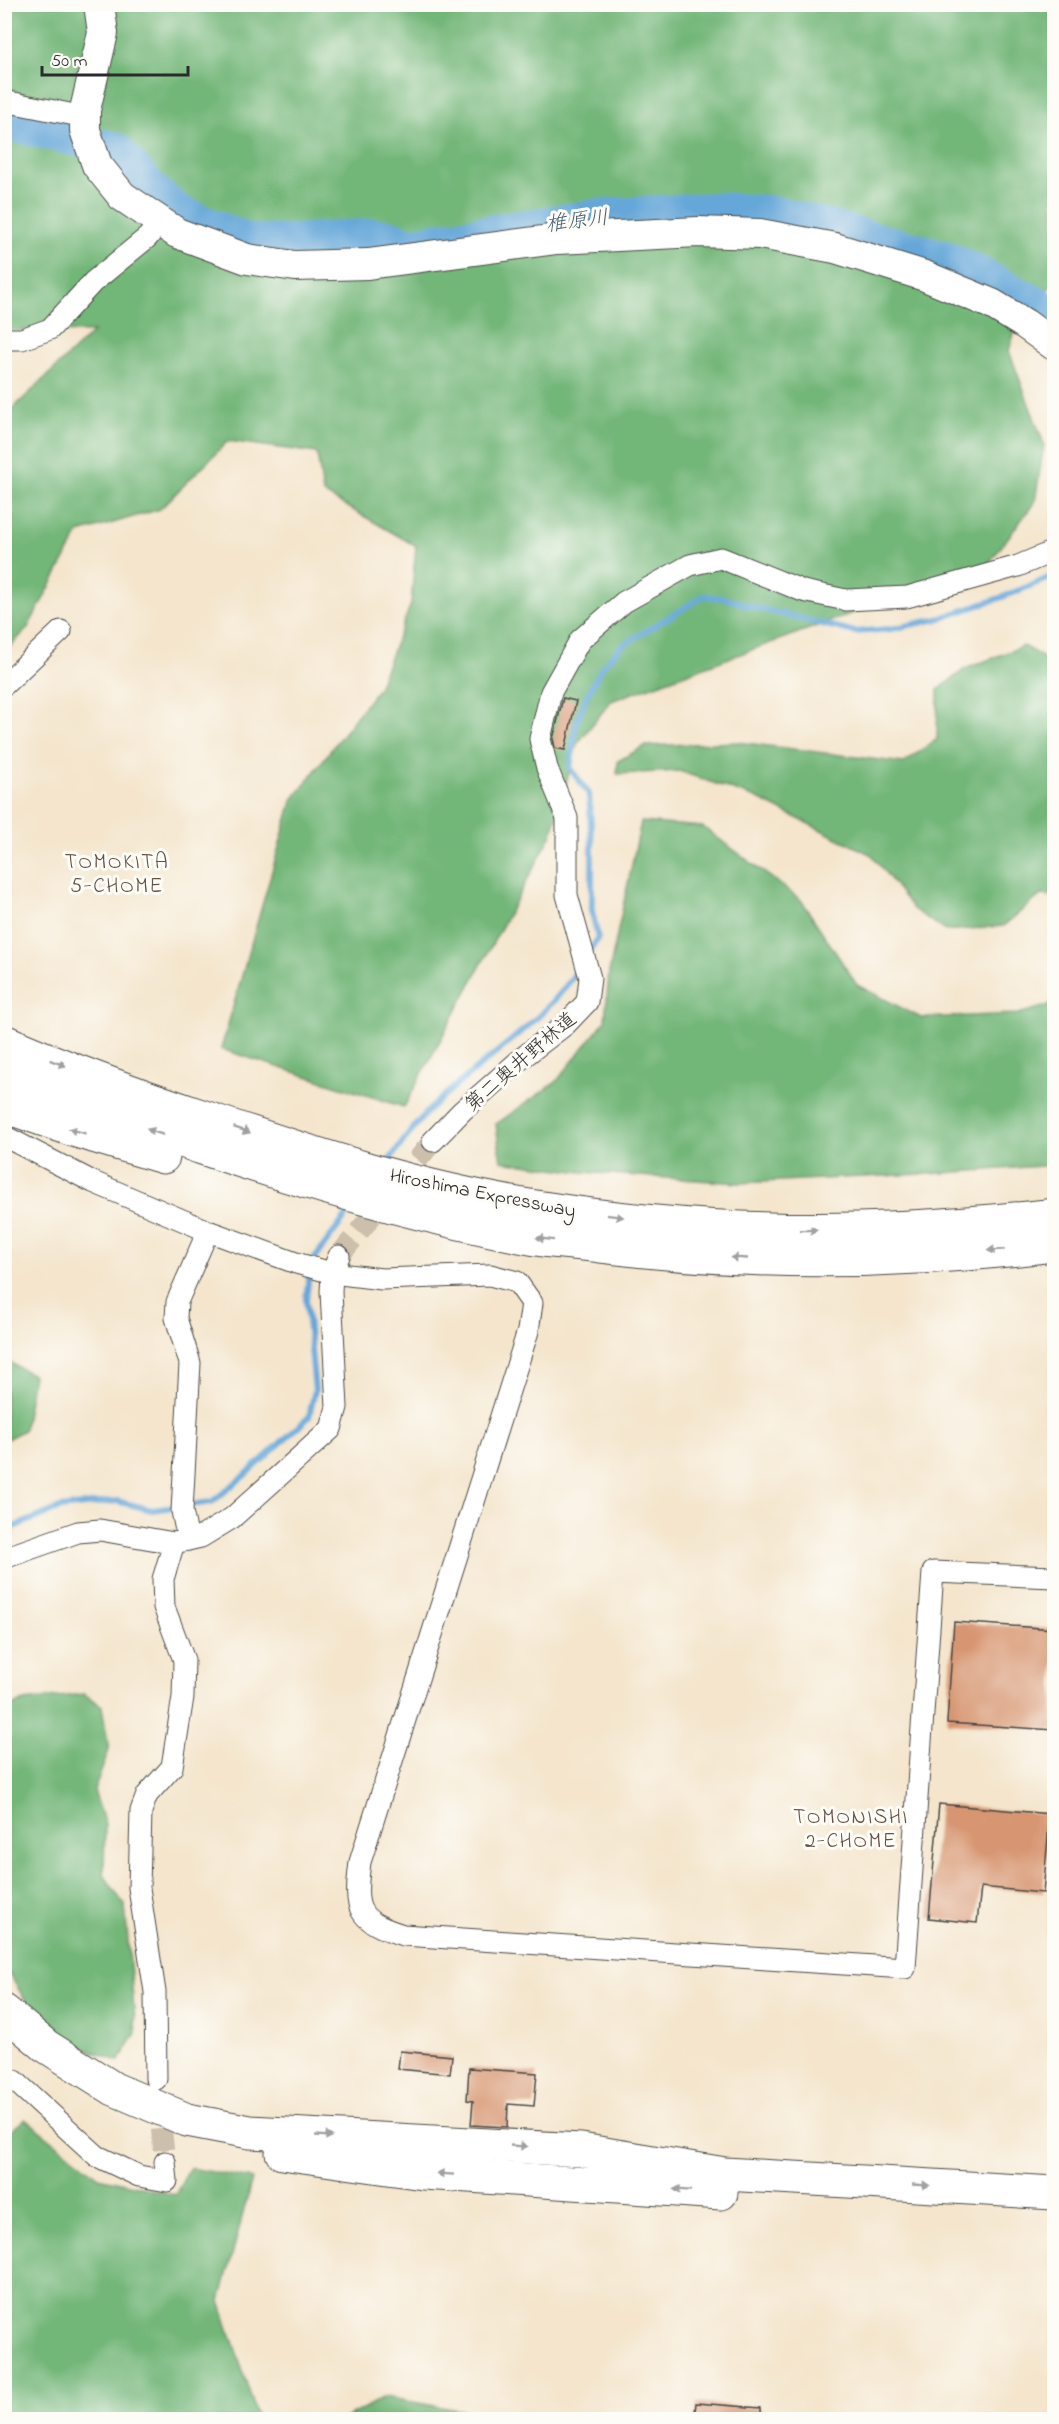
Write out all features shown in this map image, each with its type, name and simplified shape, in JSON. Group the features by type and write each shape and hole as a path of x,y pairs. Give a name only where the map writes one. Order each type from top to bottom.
{"highway":[{"name":"Hiroshima Expressway","path":"4,1041 146,1097 271,1140 410,1180 535,1207 660,1222 787,1230 914,1228 1054,1215"},
{"name":"Hiroshima Expressway","path":"4,1073 138,1126 260,1168 399,1210 527,1237 658,1254 787,1260 915,1257 1054,1245"},
{"path":"4,1106 74,1130 169,1158 399,1210"},
{"path":"4,2011 46,2046 114,2089 187,2120 250,2132 581,2150 725,2174 1054,2193"},
{"path":"4,2034 36,2061 104,2102 181,2133 252,2148 423,2173 1054,2216"}],"street":[{"path":"99,4 103,33 85,110 87,132 97,165 122,196 177,233 247,259 295,266 368,264 558,239 698,232 760,234 835,248 925,276 992,304 1054,345"},
{"path":"4,101 87,132"},
{"path":"4,339 22,339 50,329 93,282 148,237 160,221"},
{"name":"第二奥井野林道","path":"433,1141 462,1111 522,1058 565,1025 587,1002 590,978 567,895 567,818 547,768 540,739 551,692 580,640 624,602 690,565 721,558 803,591 846,600 907,597 1018,566 1054,551"},
{"path":"4,684 61,631"},
{"path":"4,1136 93,1182 208,1231 296,1263 335,1264 382,1279 490,1275 517,1282 532,1303 524,1342 360,1863 356,1894 362,1914 378,1927 403,1935 905,1968 933,1572 1054,1577"},
{"path":"156,2079 155,1992 139,1888 141,1811 147,1795 172,1767 183,1697 183,1660 164,1607 163,1579 181,1541 190,1363 176,1318 177,1302 208,1231"},
{"path":"4,1558 78,1532 100,1530 181,1541 201,1537 232,1518 331,1429 337,1407 335,1264"},
{"path":"4,2078 15,2081 97,2156 139,2176 167,2181 165,2162"}],"green space":[{"path":"5,5 1054,5 1054,285 1023,303 1009,351 1044,444 1035,502 988,564 611,701 577,744 552,834 404,1107 221,1049 292,801 378,688 411,604 416,546 323,493 317,453 228,441 160,509 79,533 27,629 5,652 5,416 93,332 5,330"},
{"path":"1023,646 1054,664 1054,896 1041,895 1003,926 946,931 913,909 872,855 756,798 679,771 617,774 618,761 645,746 738,742 904,763 937,739 938,690 965,669"},
{"path":"641,822 703,827 801,900 857,985 921,1018 1018,1014 1054,1004 1054,1165 739,1183 582,1172 501,1161 496,1124 556,1082 605,1021 609,972"},
{"path":"5,1360 33,1375 24,1430 5,1440"},
{"path":"84,1694 102,1706 109,1750 94,1791 105,1824 104,1875 125,1906 136,2033 119,2061 77,2046 33,2013 5,1967 4,1709 24,1701"},
{"path":"25,2119 99,2177 175,2195 190,2168 252,2179 220,2301 258,2419 5,2419 4,2137"},
{"path":"384,2397 510,2419 344,2419"}],"building":[{"path":"563,698 576,701 565,750 555,748 553,739"},
{"path":"954,1622 1054,1629 1054,1730 947,1723"},
{"path":"939,1804 1050,1814 1043,1893 981,1887 977,1923 929,1918"},
{"path":"400,2051 452,2056 450,2074 398,2069"},
{"path":"469,2068 537,2073 534,2106 508,2104 507,2127 471,2125 473,2101 467,2100"},
{"path":"696,2403 761,2408 761,2420 694,2420"}],"waterway":[{"name":"椎原川","path":"4,123 116,149 153,190 179,212 249,241 292,241 376,235 392,237 408,244 595,216 718,209 777,213 951,259 1054,312"},
{"path":"589,952 598,938 592,911 589,794 570,768 576,724 588,693 602,667 621,646 704,596 724,598 855,632 891,629 938,619 1000,598 1054,576"},
{"path":"387,1163 427,1112 549,1006 580,966"},
{"path":"4,1531 60,1508 117,1501 152,1510 212,1502 309,1417 315,1390 306,1300 310,1264 353,1207"}],"tunnel":[{"path":"339,1256 433,1141"},
{"path":"158,2098 165,2162"}],"district":[{"name":"TOMOKITA 5-CHOME","path":"117,873"},
{"name":"TOMONISHI 2-CHOME","path":"851,1828"}]}
